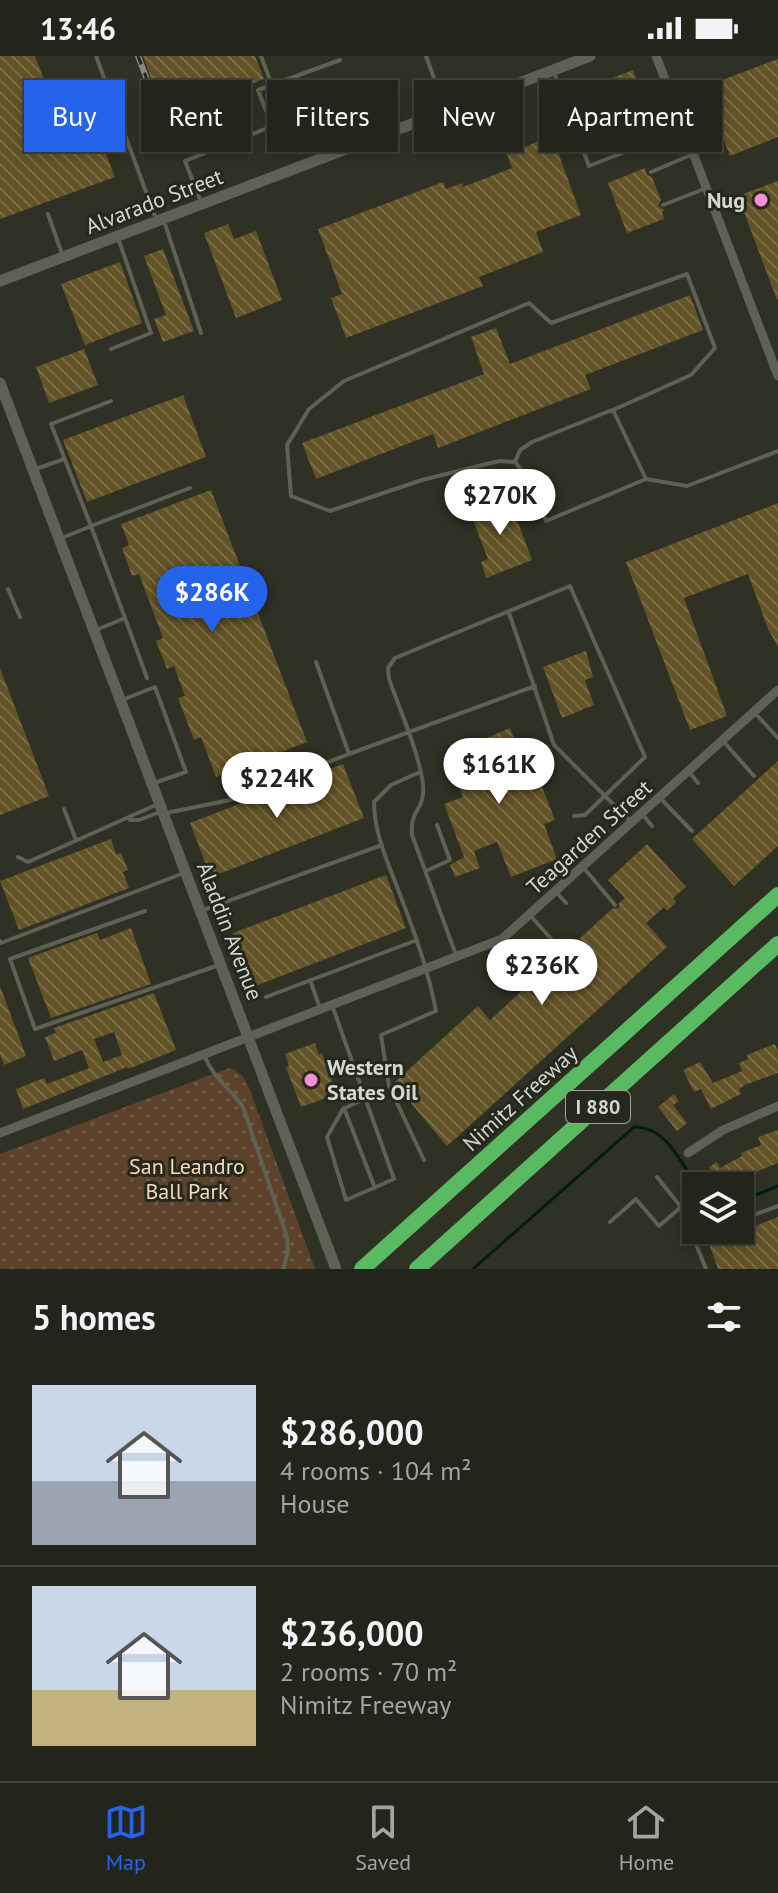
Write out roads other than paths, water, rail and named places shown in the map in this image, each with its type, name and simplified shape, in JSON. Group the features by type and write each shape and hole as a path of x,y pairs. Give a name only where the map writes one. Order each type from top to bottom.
{"highway":[{"name":"Nimitz Freeway","path":"362,1269 778,895"},
{"name":"I 880","path":"417,1269 778,944"}],"street":[{"name":"Alvarado Street","path":"523,81 590,56"},
{"path":"656,56 665,80"},
{"name":"Alvarado Street","path":"0,281 414,123"},
{"path":"694,154 778,376"},
{"name":"Aladdin Avenue","path":"0,383 336,1269"},
{"name":"Teagarden Street","path":"2,1129 204,1055 502,939 778,690"},
{"path":"688,1153 723,1130 778,1106"}],"lane":[{"path":"96,56 201,333"},
{"path":"261,56 270,80"},
{"path":"426,56 435,80"},
{"path":"286,80 340,60"},
{"path":"553,70 557,80"},
{"path":"267,87 258,90 267,113"},
{"path":"202,204 185,161 267,128"},
{"path":"584,152 589,166 625,152"},
{"path":"651,172 694,154"},
{"path":"663,205 706,188"},
{"path":"48,214 63,257"},
{"path":"111,349 151,333 117,236"},
{"path":"515,462 520,450 532,442 691,375 715,348 687,274 551,323 529,303 344,381 309,409 287,445 291,496 330,511 422,480 499,461 515,462 526,476 546,521 646,479 687,486 778,451"},
{"path":"111,401 51,424 147,678"},
{"path":"613,410 646,479"},
{"path":"33,470 64,459"},
{"path":"59,539 190,488"},
{"path":"457,957 412,835 411,819 424,795 420,772 389,679 388,668 395,658 570,586 645,757 585,815 574,816"},
{"path":"8,589 20,617"},
{"path":"509,612 554,745 632,822"},
{"path":"94,631 125,618"},
{"path":"316,662 349,754"},
{"path":"18,857 28,862 136,813 230,800 407,731 535,686"},
{"path":"121,701 155,687 186,772 152,784"},
{"path":"754,712 778,738"},
{"path":"723,741 754,776"},
{"path":"689,771 698,783"},
{"path":"420,772 391,785 374,802 382,845 428,969 436,1011 381,1035 389,1086 424,1160"},
{"path":"660,797 692,831"},
{"path":"64,809 76,841"},
{"path":"642,813 652,826"},
{"path":"426,871 450,860 437,825"},
{"path":"201,911 382,845"},
{"path":"583,867 615,905"},
{"path":"0,942 186,872"},
{"path":"555,892 566,903"},
{"path":"145,911 10,959 35,1029 222,965"},
{"path":"530,915 560,949"},
{"path":"266,997 417,940"},
{"path":"310,980 321,1010"},
{"path":"332,1005 366,1098 394,1179 346,1200 327,1137 344,1108 366,1098"},
{"path":"204,1055 217,1079 232,1090 243,1107 287,1237 288,1252 283,1269"},
{"path":"344,1108 375,1188"},
{"path":"610,1222 636,1199 659,1226 681,1207 657,1177"},
{"path":"754,1215 778,1206"},
{"path":"698,1244 706,1269"}],"waterway":[{"path":"473,1269 634,1127 655,1132 671,1147 688,1172"},
{"path":"754,1195 778,1186"}],"railway":[{"path":"138,56 147,80"}],"place":[{"name":"Nug","path":"761,200"},
{"name":"Western States Oil","path":"311,1080"}],"park label":[{"name":"San Leandro Ball Park","path":"187,1178"}]}
